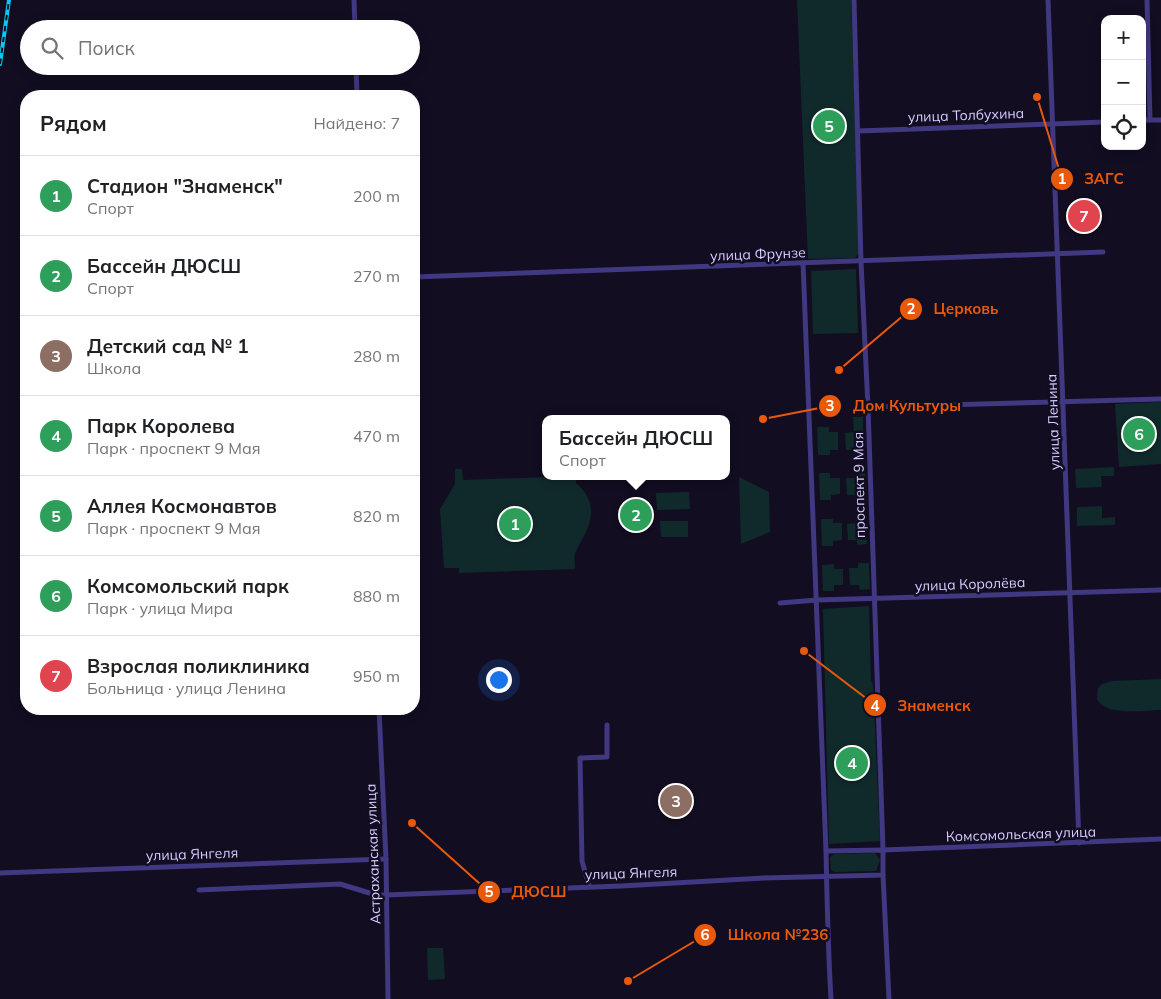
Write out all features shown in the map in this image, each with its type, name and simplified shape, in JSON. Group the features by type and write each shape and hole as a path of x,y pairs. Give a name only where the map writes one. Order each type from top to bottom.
{"street":[{"path":"354,0 354,20"},
{"name":"проспект 9 Мая","path":"854,0 861,262 868,407 883,875"},
{"name":"улица Ленина","path":"1048,0 1079,843"},
{"path":"1147,0 1150,120"},
{"path":"356,75 357,90"},
{"path":"1146,120 1161,120"},
{"name":"улица Толбухина","path":"858,131 1101,122"},
{"name":"улица Фрунзе","path":"420,277 1103,252"},
{"path":"804,263 830,999"},
{"path":"868,407 1161,399"},
{"name":"улица Королёва","path":"780,602 1161,590"},
{"name":"Астраханская улица","path":"379,715 386,859 385,895 388,999"},
{"path":"589,886 582,855 580,758 607,757 607,725"},
{"name":"Комсомольская улица","path":"826,851 1161,839"},
{"name":"улица Янгеля","path":"0,873 386,859"},
{"path":"883,875 889,999"},
{"name":"улица Янгеля","path":"199,890 340,884 376,895 385,895 764,878 883,875"}],"green space":[{"path":"797,0 851,0 860,252 855,258 808,259"},
{"path":"856,269 858,333 813,334 811,271"},
{"path":"1161,402 1161,464 1119,467 1115,404"},
{"path":"853,417 863,417 864,454 855,455 854,450 846,450 845,433 854,432"},
{"path":"817,427 829,427 829,432 838,432 838,450 830,450 830,455 818,455"},
{"path":"1114,467 1114,476 1101,476 1102,487 1076,488 1075,469"},
{"path":"455,469 462,469 463,480 542,477 542,480 576,480 576,483 589,499 591,512 589,525 575,553 575,569 459,573 459,568 444,568 440,509 455,484"},
{"path":"855,472 865,472 866,499 856,500 856,495 847,495 846,478 855,478"},
{"path":"819,473 830,473 830,478 840,478 840,494 831,495 831,500 820,500"},
{"path":"739,477 769,492 770,532 741,544"},
{"path":"689,492 690,509 657,510 656,493"},
{"path":"1102,506 1102,518 1115,517 1115,525 1077,526 1077,507"},
{"path":"857,518 866,518 867,544 857,545 857,540 848,540 847,524 857,523"},
{"path":"821,519 833,519 833,523 842,523 842,540 833,541 833,546 822,546"},
{"path":"660,521 688,521 688,537 661,537"},
{"path":"858,563 869,563 870,589 860,590 859,585 850,585 849,568 858,568"},
{"path":"834,564 834,569 843,569 843,585 834,585 834,591 823,591 822,565"},
{"path":"869,606 880,841 829,844 823,609"},
{"path":"1161,679 1161,710 1116,710 1102,705 1097,699 1098,688 1102,684 1112,681"},
{"path":"875,853 880,860 876,871 835,872 831,870 830,857 835,854"},
{"path":"427,948 443,948 445,979 428,980"}],"railway":[{"path":"0,64 9,0"}],"place":[{"name":"ЗАГС","path":"1037,97"},
{"name":"Аллея Космонавтов","path":"829,126"},
{"name":"Взрослая поликлиника","path":"1084,216"},
{"name":"Церковь","path":"839,370"},
{"name":"Дом Культуры","path":"763,419"},
{"name":"Комсомольский парк","path":"1139,434"},
{"name":"Бассейн ДЮСШ","path":"636,515"},
{"name":"Стадион \"Знаменск\"","path":"515,524"},
{"name":"Знаменск","path":"804,651"},
{"name":"Парк Королева","path":"852,763"},
{"name":"Детский сад № 1","path":"676,801"},
{"name":"ДЮСШ","path":"412,823"},
{"name":"Школа №236","path":"628,981"}]}
